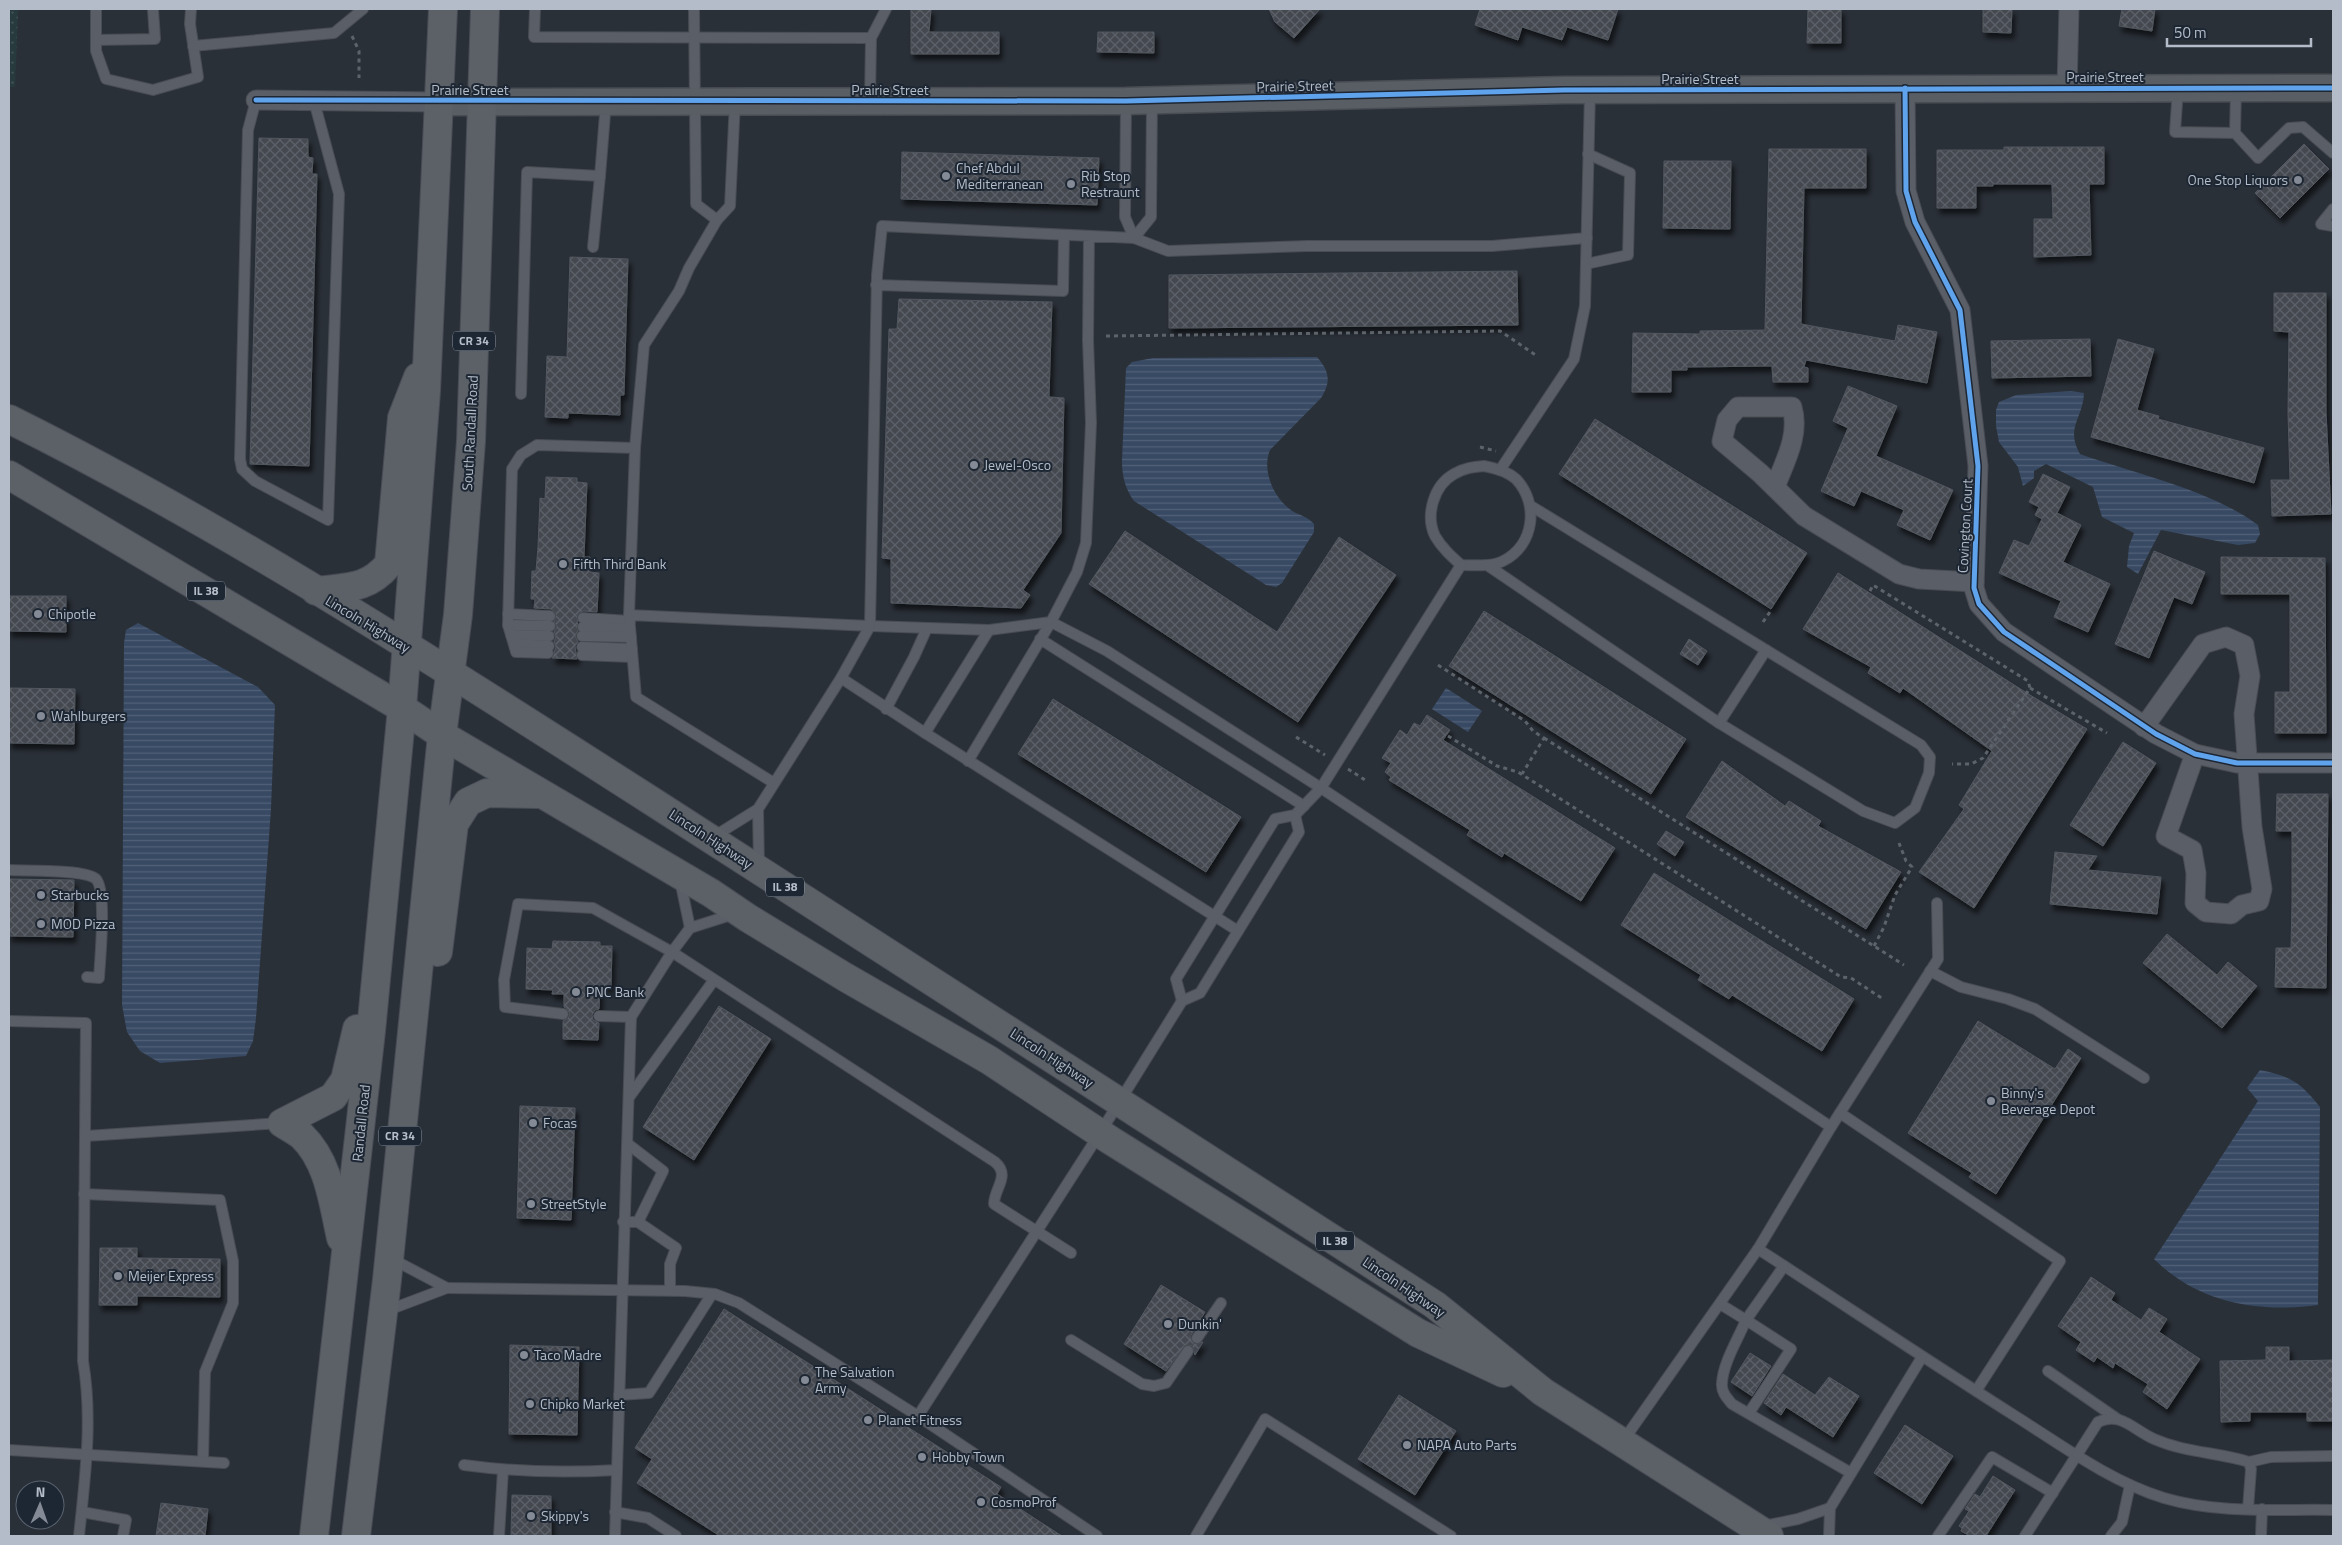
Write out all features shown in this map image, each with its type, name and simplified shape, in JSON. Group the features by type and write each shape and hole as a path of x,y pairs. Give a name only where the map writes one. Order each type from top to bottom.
{"main road":[{"name":"CR 34","path":"402,708 428,352 443,9"},
{"name":"South Randall Road","path":"442,735 458,614 471,441 485,9"},
{"path":"316,591 360,586 378,577 389,564 402,418 428,352"},
{"name":"Lincoln Highway","path":"9,419 70,450 225,536 450,673 710,838 1435,1305 1543,1392 1762,1532"},
{"name":"Lincoln Highway","path":"9,475 402,708 442,735 678,874 845,977 989,1060 1100,1133 1418,1333 1543,1392"},
{"name":"Randall Road","path":"314,1536 346,1258 402,708"},
{"name":"CR 34","path":"356,1536 389,1258 442,735"},
{"path":"408,1064 433,988 454,824 468,802 487,793 543,795"},
{"path":"346,1258 328,1182 317,1155 302,1136 282,1123 333,1097 345,1080 381,928"}],"street":[{"path":"2067,88 2070,9"},
{"name":"Covington Court","path":"1905,88 1906,191 1915,222 1960,310 1978,466 1974,582 1979,604 2004,632 2144,726 2195,754 2237,763 2333,763"},
{"name":"Prairie Street","path":"256,100 439,102 1126,101 1590,90 2333,88"},
{"path":"1775,487 1794,438 1796,420 1792,406 1738,407 1726,420 1722,441 1775,487 1804,516 1899,574 1918,579 1974,582"},
{"path":"2144,726 2203,644 2226,637 2244,645 2250,676 2244,714 2252,827 2262,889 2259,901 2242,905 2231,914 2206,912 2195,903 2196,873 2192,850 2166,836 2195,754"}],"lane":[{"path":"96,9 96,51 106,79 152,90 198,77 190,24 191,9"},
{"path":"96,40 155,39 154,9"},
{"path":"193,46 334,33 363,9"},
{"path":"535,9 534,37 871,38"},
{"path":"694,9 693,101 696,204 717,220"},
{"path":"870,101 871,38 886,9"},
{"path":"2178,88 2175,132 2235,133"},
{"path":"2236,88 2235,133 2258,158 2289,128 2303,127 2333,153"},
{"path":"1500,470 1574,359 1585,306 1590,90"},
{"path":"256,100 248,130 240,459 242,469 255,482 328,520 339,194 314,101"},
{"path":"1134,238 1150,217 1152,100"},
{"path":"594,247 606,101"},
{"path":"735,101 730,206 717,220 689,268 679,291 644,346 635,448 630,625 636,697 774,783"},
{"path":"1126,101 1125,216 1134,238"},
{"path":"1586,264 1628,255 1630,173 1588,154"},
{"path":"521,394 527,172 600,176"},
{"path":"2333,209 2322,224 2333,226"},
{"path":"710,838 758,809 841,678 870,626 876,285 882,226 1134,238 1168,251 1307,246 1492,246 1587,238"},
{"path":"876,285 1063,291 1064,235"},
{"path":"968,760 1051,622 1076,572 1086,543 1092,424 1088,340 1089,236"},
{"path":"512,639 508,614 512,469 521,455 537,446 635,448"},
{"path":"1484,466 1500,470 1514,478 1525,491 1531,506 1531,523 1526,538 1516,552 1503,561 1487,566 1461,565 1442,548 1434,534 1431,517 1433,501 1446,480 1452,475 1468,468 1484,466"},
{"path":"1487,566 1719,723 1863,811 1894,824 1915,808 1929,773 1930,757 1921,745 1531,506"},
{"path":"1182,1001 1176,979 1275,819 1295,815 1321,788 1461,565"},
{"path":"508,614 549,635"},
{"path":"582,637 630,625 870,626 989,630 1051,622 1107,650 1321,788 1831,1127"},
{"path":"582,637 630,625"},
{"path":"886,709 927,628"},
{"path":"925,733 989,630"},
{"path":"512,639 549,635"},
{"path":"512,639 549,635"},
{"path":"582,637 632,653"},
{"path":"1040,639 1304,806"},
{"path":"1719,723 1766,650"},
{"path":"841,678 886,709 1238,931"},
{"path":"758,809 760,870"},
{"path":"918,1416 1100,1133 1182,1001 1200,993 1298,832 1295,815"},
{"path":"9,870 68,872 96,878 101,887 102,904 99,978 87,977"},
{"path":"678,874 690,928"},
{"path":"1622,1443 1758,1249 1831,1127 1938,959 1937,903"},
{"path":"563,1014 505,1007 504,980 518,904 592,908 672,952 995,1162 1002,1170 1003,1178 994,1196 994,1204 1071,1253"},
{"path":"615,1536 623,1222 630,1096 631,1017 672,952 690,928 739,912"},
{"path":"1930,971 1961,987 2008,999 2035,1009 2144,1078"},
{"path":"630,1096 714,980"},
{"path":"599,1016 631,1017"},
{"path":"9,1021 86,1022 83,1361 88,1390 87,1453 79,1536"},
{"path":"1840,1113 2060,1261 1976,1391"},
{"path":"86,1136 282,1123"},
{"path":"628,1144 663,1171 638,1222"},
{"path":"84,1194 220,1200 233,1261 233,1303 205,1372 203,1460"},
{"path":"623,1222 638,1222 676,1248 670,1264 670,1290"},
{"path":"1758,1249 1922,1357 2078,1455 2130,1485 2164,1498 2192,1505 2248,1509 2333,1510"},
{"path":"389,1258 447,1288"},
{"path":"1784,1266 1746,1320 1722,1384 1724,1394 1732,1404 1851,1473"},
{"path":"382,1312 447,1288 670,1290 712,1294 739,1303 918,1416 1096,1536"},
{"path":"619,1395 650,1393 712,1294"},
{"path":"1197,1338 1221,1303"},
{"path":"1720,1304 1791,1349 1749,1413"},
{"path":"1071,1340 1142,1384 1154,1386 1166,1382 1188,1350"},
{"path":"1829,1536 1830,1508 1922,1357"},
{"path":"2048,1371 2116,1418 2151,1438 2178,1449 2249,1462 2271,1457 2333,1456"},
{"path":"2025,1536 2098,1422 2106,1418 2116,1418"},
{"path":"1196,1536 1265,1419 1450,1536"},
{"path":"9,1450 203,1460 224,1463"},
{"path":"1938,1536 1992,1457 2053,1493"},
{"path":"2248,1509 2251,1469 2249,1462"},
{"path":"464,1465 503,1470 565,1473 617,1470"},
{"path":"499,1536 503,1470"},
{"path":"2111,1536 2122,1522 2130,1485"},
{"path":"1762,1532 1830,1508"},
{"path":"2261,1536 2262,1509"},
{"path":"82,1512 126,1520 123,1536"},
{"path":"615,1512 648,1518 676,1536"}],"path":[{"path":"352,36 359,51 359,78"},
{"path":"1106,336 1500,332 1537,356"},
{"path":"1870,591 1873,585 2012,670 2028,681 2030,688 2107,733"},
{"path":"1764,622 1772,609"},
{"path":"1438,665 1525,720 1533,731 1904,965"},
{"path":"1952,764 1971,764 1983,758 2030,688"},
{"path":"1448,736 1497,766 1506,767 1522,774 1841,977 1851,978 1883,999"},
{"path":"1522,774 1544,738"},
{"path":"1874,946 1884,926 1895,895 1912,867 1906,861 1899,843"}],"green space":[{"path":"9,9 18,9 15,87 9,87"}],"water":[{"path":"1317,357 1325,367 1328,377 1324,392 1321,398 1270,450 1267,467 1272,485 1281,501 1294,512 1312,522 1314,524 1314,532 1282,583 1276,587 1266,585 1134,501 1126,487 1122,466 1126,368 1132,362 1153,358"},
{"path":"2071,391 2084,393 2081,410 2074,430 2076,445 2080,454 2196,492 2218,502 2258,525 2260,534 2255,543 2238,545 2161,530 2138,574 2127,567 2129,546 2134,533 2102,517 2093,487 2046,464 2034,471 2034,478 2023,486 2018,467 1999,442 1996,410 1999,402 2016,395"},
{"path":"138,623 258,687 275,705 271,809 256,1018 253,1041 246,1056 160,1063 140,1051 127,1032 122,1005 124,643 126,630"},
{"path":"1446,688 1482,711 1468,732 1432,709"},
{"path":"2260,1070 2294,1081 2320,1107 2318,1305 2273,1307 2251,1306 2230,1302 2190,1286 2171,1274 2154,1259 2258,1101 2247,1088"}],"building":[{"path":"911,9 931,9 929,32 999,32 999,54 911,54"},
{"path":"1269,9 1320,9 1294,38 1275,22"},
{"path":"1480,9 1618,9 1608,40 1567,27 1562,40 1522,27 1518,40 1475,25"},
{"path":"1808,9 1841,9 1841,43 1807,43"},
{"path":"1983,9 2012,9 2011,33 1983,32"},
{"path":"2122,9 2155,9 2152,31 2119,26"},
{"path":"1098,32 1154,32 1154,53 1097,52"},
{"path":"259,138 308,139 308,157 313,158 312,174 317,174 309,466 250,464"},
{"path":"2304,144 2329,169 2280,218 2255,193"},
{"path":"2004,147 2104,147 2104,184 2089,184 2091,255 2034,257 2034,219 2053,219 2052,184 1993,184 1993,186 1976,186 1976,208 1937,208 1937,150 2004,150"},
{"path":"1769,149 1866,149 1866,188 1804,188 1801,324 1895,341 1898,325 1937,332 1927,383 1806,360 1804,367 1808,368 1808,382 1773,382 1772,366 1687,367 1687,370 1671,370 1671,392 1632,392 1633,333 1700,334 1700,331 1765,330"},
{"path":"902,152 1099,158 1097,205 901,199"},
{"path":"1664,161 1731,161 1730,229 1663,228"},
{"path":"570,257 628,259 624,395 620,395 620,415 568,413 568,418 545,417 547,356 567,357"},
{"path":"1517,271 1518,325 1169,328 1169,275"},
{"path":"2274,293 2326,293 2326,412 2331,514 2272,516 2271,480 2290,480 2288,413 2289,332 2274,331"},
{"name":"Jewel-Osco","path":"899,299 1052,302 1049,397 1064,398 1061,533 1023,590 1030,595 1021,608 891,603 891,559 882,558 889,329 897,329"},
{"path":"2090,339 2091,376 1992,378 1991,341"},
{"path":"2118,339 2154,349 2137,410 2159,416 2158,419 2264,448 2254,483 2091,437"},
{"path":"1848,386 1897,406 1876,456 1953,490 1930,540 1897,525 1904,510 1861,491 1854,506 1821,491 1848,428 1833,421"},
{"path":"1595,419 1807,553 1771,609 1559,474"},
{"path":"2043,474 2070,487 2057,513 2081,525 2063,562 2110,584 2088,632 2054,617 2061,601 1999,573 2014,540 2029,546 2042,519 2035,515 2039,507 2029,502"},
{"name":"Fifth Third Bank","path":"546,477 577,478 577,482 587,483 584,557 590,557 590,572 599,573 597,612 583,611 577,615 578,631 575,636 578,642 575,646 577,659 552,658 556,647 554,631 557,627 554,621 556,613 551,609 534,608 535,599 531,599 532,571 536,571 540,498 545,499"},
{"path":"1125,531 1277,632 1339,537 1396,575 1298,722 1089,584"},
{"path":"2154,551 2205,572 2192,604 2174,597 2149,658 2115,644"},
{"path":"2221,557 2325,558 2326,733 2275,733 2275,692 2290,692 2290,594 2221,594"},
{"path":"1838,573 2087,729 1974,908 1919,872 1964,809 1959,805 1992,751 1903,688 1900,693 1868,673 1871,667 1803,629"},
{"name":"Chipotle","path":"9,596 66,596 66,632 9,631"},
{"path":"1484,611 1686,739 1651,794 1449,666"},
{"path":"1689,639 1707,651 1698,665 1680,654"},
{"name":"Wahlburgers","path":"9,688 75,689 74,744 9,743"},
{"path":"1053,699 1241,817 1206,872 1018,754"},
{"path":"1427,715 1450,730 1443,740 1615,848 1581,901 1504,853 1502,857 1467,835 1470,830 1389,780 1391,777 1385,772 1391,763 1382,758 1400,730 1407,735 1414,723 1420,726"},
{"path":"2123,742 2156,763 2103,846 2070,825"},
{"path":"1722,761 1785,806 1789,801 1821,821 1818,826 1901,872 1866,929 1686,817"},
{"path":"2277,794 2328,794 2326,988 2275,987 2276,948 2291,948 2292,903 2292,831 2276,831"},
{"path":"1666,831 1684,842 1675,856 1657,844"},
{"path":"2055,852 2097,856 2088,870 2161,877 2157,914 2050,904"},
{"path":"1654,873 1854,999 1822,1051 1732,995 1729,999 1698,980 1701,975 1621,925"},
{"path":"9,879 74,880 73,937 9,936"},
{"path":"2167,934 2217,975 2228,962 2257,986 2222,1028 2143,963"},
{"name":"PNC Bank","path":"553,941 600,942 600,946 612,946 611,987 600,986 599,1009 595,1010 592,1015 593,1020 599,1023 598,1040 563,1039 563,1021 570,1014 564,1007 564,994 552,994 553,990 526,989 527,948 552,949"},
{"path":"719,1006 771,1039 694,1160 643,1127"},
{"name":"Binny's Beverage Depot","path":"1978,1021 2055,1069 2068,1049 2081,1058 1996,1194 1969,1177 1972,1173 1908,1133"},
{"path":"520,1106 575,1108 571,1220 517,1218"},
{"path":"100,1248 137,1248 137,1258 220,1259 220,1297 137,1296 137,1305 99,1305"},
{"path":"2091,1277 2115,1293 2111,1300 2141,1320 2149,1308 2167,1319 2159,1332 2200,1359 2167,1409 2143,1392 2148,1384 2115,1363 2113,1368 2097,1357 2094,1362 2076,1350 2081,1342 2058,1326"},
{"name":"Dunkin'","path":"1161,1285 1205,1312 1190,1337 1194,1344 1203,1342 1195,1355 1192,1346 1185,1345 1166,1371 1124,1344"},
{"path":"724,1309 1001,1487 997,1494 1062,1536 720,1536 637,1483 652,1459 635,1448"},
{"path":"510,1345 579,1347 577,1435 509,1434"},
{"path":"2266,1347 2289,1347 2289,1361 2333,1360 2333,1421 2307,1421 2307,1412 2250,1412 2250,1421 2221,1422 2220,1361 2266,1360"},
{"path":"1750,1353 1771,1366 1752,1396 1731,1382"},
{"path":"1783,1374 1815,1395 1829,1377 1859,1396 1833,1437 1786,1407 1781,1415 1764,1403"},
{"name":"NAPA Auto Parts","path":"1399,1395 1456,1431 1415,1495 1358,1459"},
{"path":"1905,1425 1953,1456 1922,1504 1874,1473"},
{"path":"1993,1476 2015,1490 1986,1536 1970,1536 1961,1531 1962,1528 1959,1526 1969,1511 1965,1509 1975,1494 1980,1497"},
{"name":"Skippy's","path":"512,1495 551,1496 551,1536 511,1536"},
{"path":"161,1503 208,1509 205,1536 156,1536"}],"cycle path":[{"path":"1905,88 1906,191 1915,222 1960,310 1978,466 1974,588 1979,604 2004,632 2156,734 2195,754 2237,763 2333,763"},
{"path":"256,100 1126,101 1564,90 2333,88"}],"place":[{"name":"Chef Abdul Mediterranean","path":"946,176"},
{"name":"One Stop Liquors","path":"2298,180"},
{"name":"Rib Stop Restraunt","path":"1071,184"},
{"name":"Jewel-Osco","path":"974,465"},
{"name":"Fifth Third Bank","path":"563,564"},
{"name":"Chipotle","path":"38,614"},
{"name":"Wahlburgers","path":"41,716"},
{"name":"Starbucks","path":"41,895"},
{"name":"MOD Pizza","path":"41,924"},
{"name":"PNC Bank","path":"576,992"},
{"name":"Binny's Beverage Depot","path":"1991,1101"},
{"name":"Focas","path":"533,1123"},
{"name":"StreetStyle","path":"531,1204"},
{"name":"Meijer Express","path":"118,1276"},
{"name":"Dunkin'","path":"1168,1324"},
{"name":"Taco Madre","path":"524,1355"},
{"name":"The Salvation Army","path":"805,1380"},
{"name":"Chipko Market","path":"530,1404"},
{"name":"Planet Fitness","path":"868,1420"},
{"name":"NAPA Auto Parts","path":"1407,1445"},
{"name":"Hobby Town","path":"922,1457"},
{"name":"CosmoProf","path":"981,1502"},
{"name":"Skippy's","path":"531,1516"}]}
